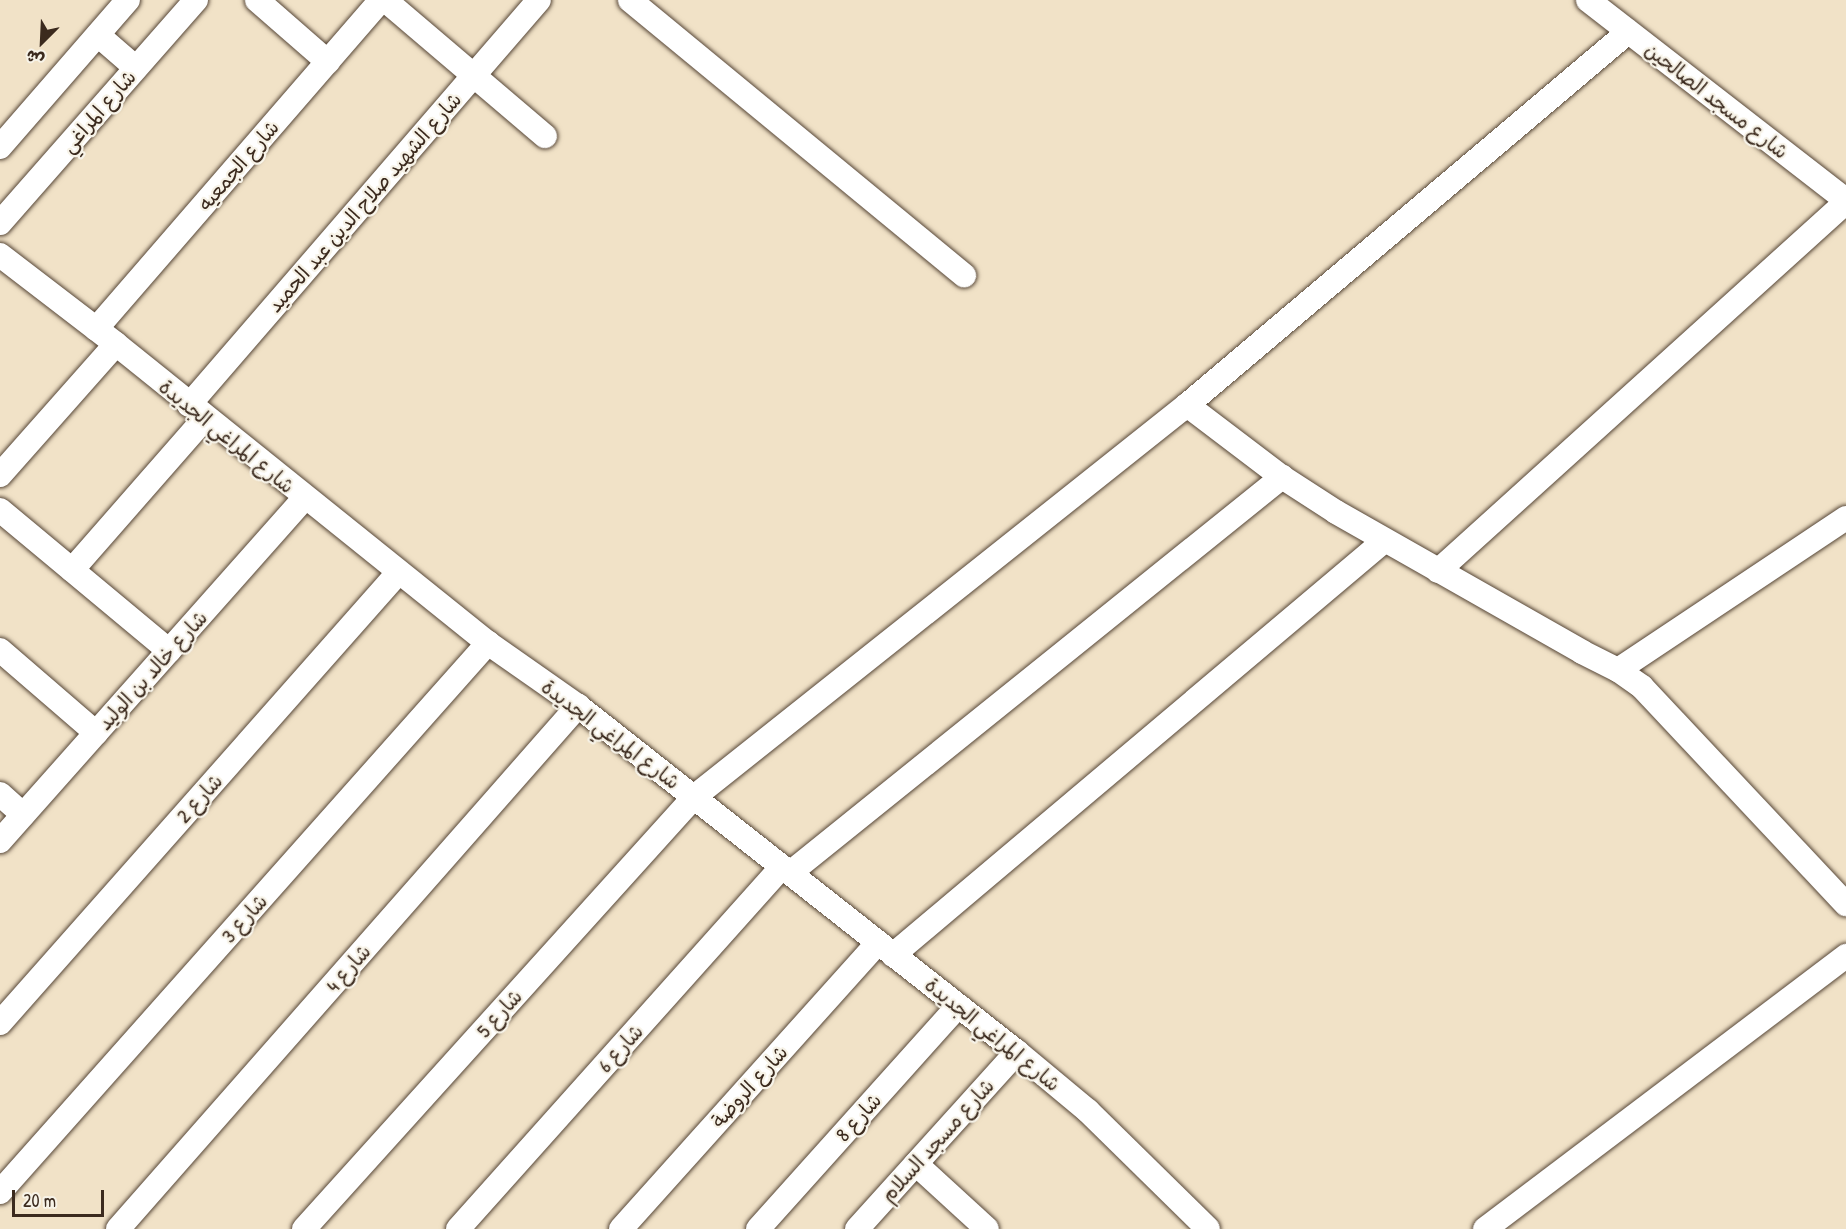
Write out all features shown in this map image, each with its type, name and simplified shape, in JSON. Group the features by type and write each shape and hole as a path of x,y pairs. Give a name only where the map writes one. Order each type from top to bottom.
{"street":[{"path":"0,147 128,0"},
{"name":"شارع المراغي","path":"0,223 196,0"},
{"path":"256,0 328,62"},
{"path":"383,0 545,136"},
{"name":"شارع الجمعيه","path":"96,329 383,0"},
{"name":"شارع الشهيد صلاح الدين عبد الحميد","path":"72,570 197,411 539,0"},
{"path":"630,0 964,275"},
{"name":"شارع مسجد الصالحين","path":"1588,0 1846,201"},
{"name":"شارع 5","path":"304,1229 694,797 1187,405 1628,32"},
{"path":"98,35 136,68"},
{"path":"1438,571 1846,201"},
{"name":"شارع المراغي الجديدة","path":"0,255 116,344 398,573 488,643 578,706 1017,1052 1088,1112 1208,1229"},
{"path":"0,475 116,344"},
{"path":"1187,405 1282,477 1384,541 1618,670 1642,687 1846,904"},
{"name":"شارع 6","path":"458,1229 786,870 1282,477"},
{"name":"شارع خالد بن الوليد","path":"0,841 305,498"},
{"path":"0,510 169,651"},
{"path":"1618,670 1846,518"},
{"name":"شارع الروضة","path":"621,1229 886,949 1384,541"},
{"name":"شارع 2","path":"0,1023 398,573"},
{"name":"شارع 3","path":"0,1192 488,643"},
{"path":"0,650 96,733"},
{"name":"شارع 4","path":"118,1229 578,706"},
{"path":"0,794 23,815"},
{"path":"1485,1229 1846,956"},
{"name":"شارع 8","path":"758,1229 958,1006"},
{"name":"شارع مسجد السلام","path":"857,1229 1017,1052"},
{"path":"916,1164 987,1229"}]}
